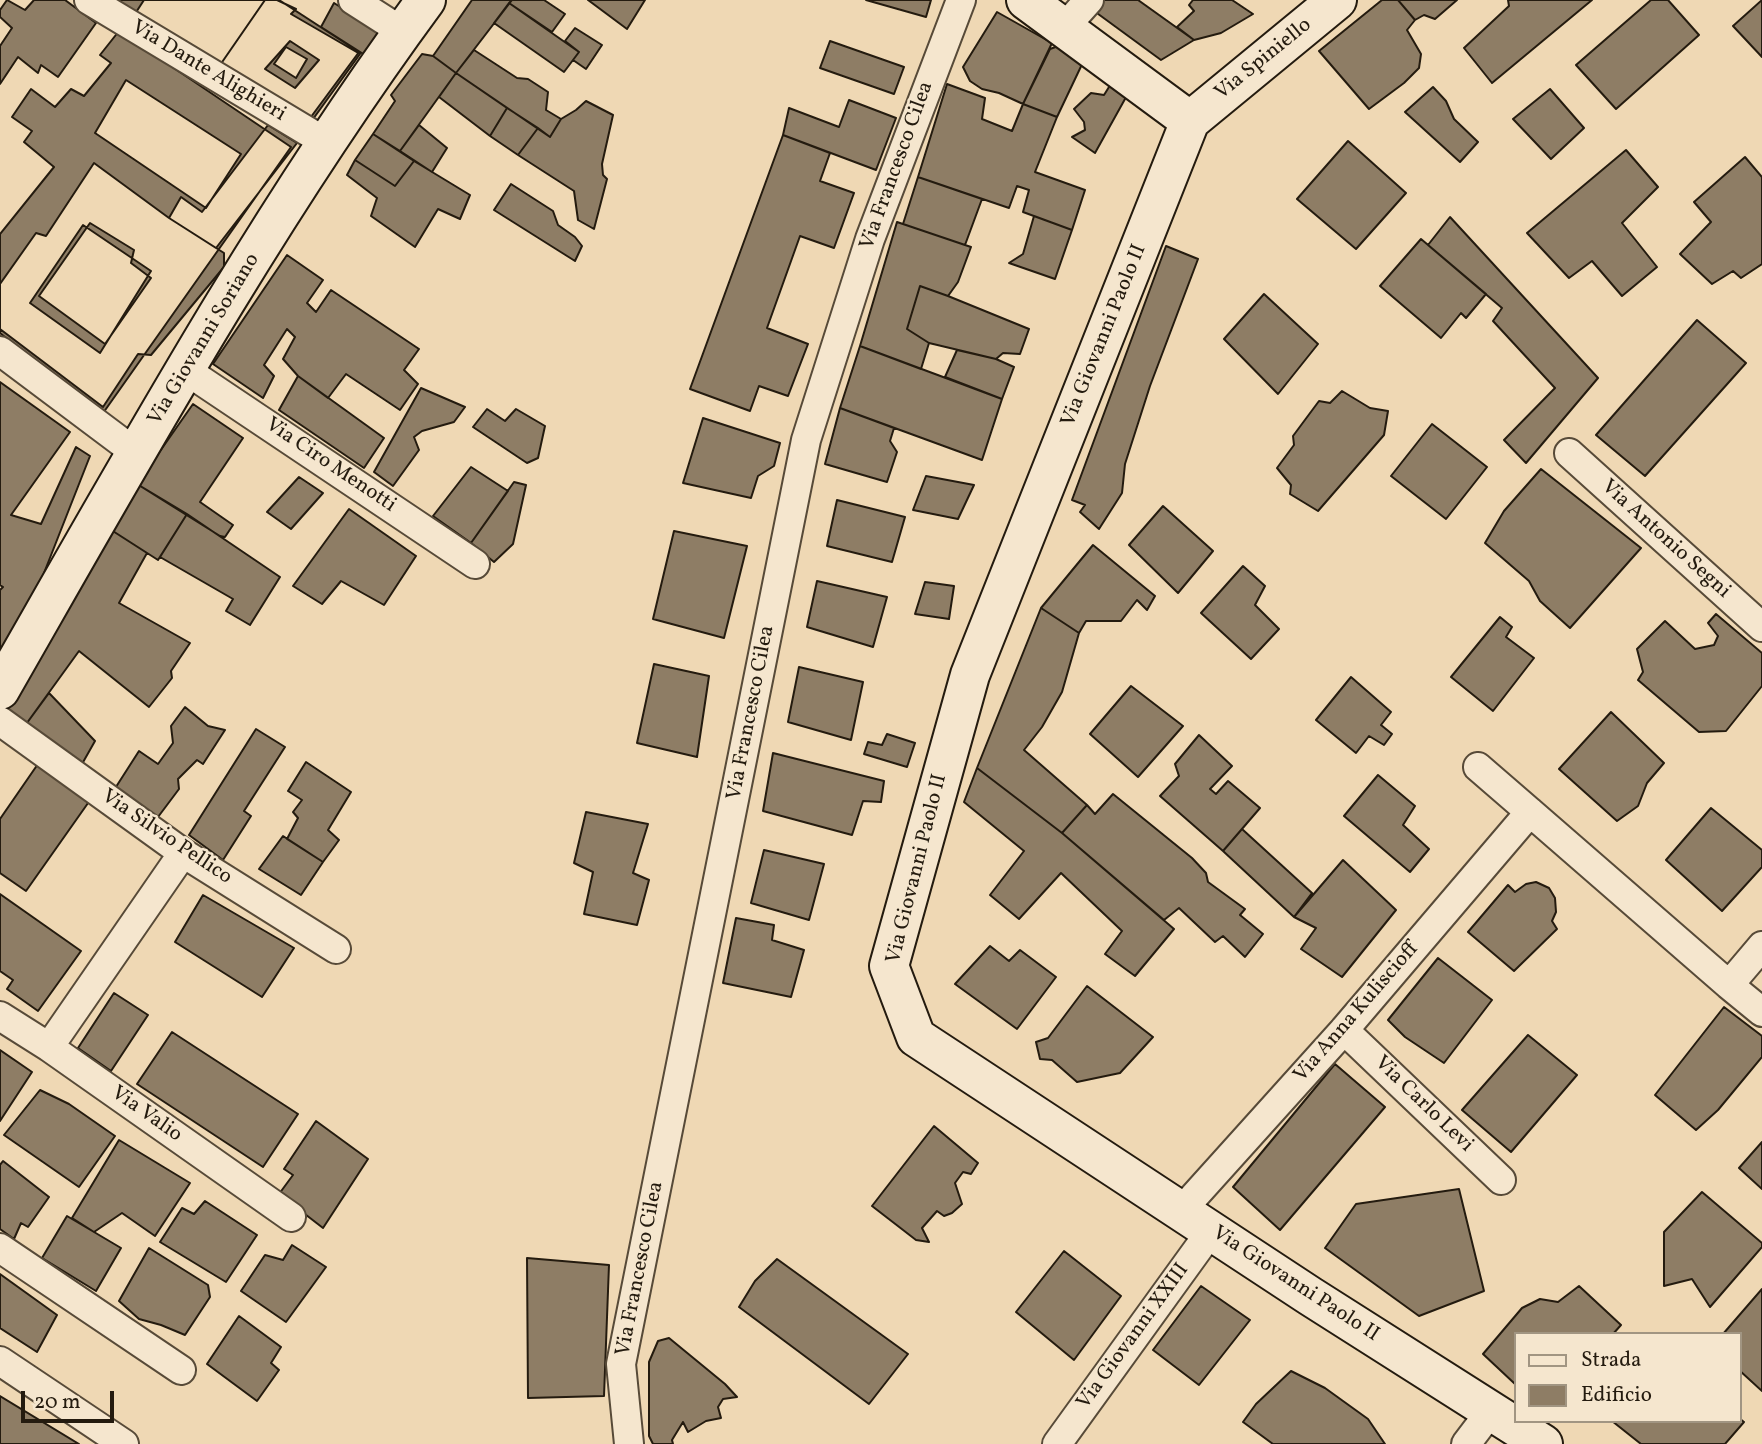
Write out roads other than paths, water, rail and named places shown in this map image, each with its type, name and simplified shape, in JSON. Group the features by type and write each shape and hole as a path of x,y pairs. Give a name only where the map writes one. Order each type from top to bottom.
{"street":[{"name":"Via Dante Alighieri","path":"89,0 327,144"},
{"path":"353,0 403,32"},
{"name":"Via Giovanni Soriano","path":"0,690 184,369 327,144 426,0"},
{"name":"Via Francesco Cilea","path":"629,1444 621,1364 806,440 870,239 961,0"},
{"path":"1026,0 1076,14 1190,121"},
{"name":"Via Spiniello","path":"1190,121 1337,0"},
{"name":"Via Giovanni Paolo II","path":"1190,121 970,675 889,966 916,1037 1543,1444"},
{"path":"0,351 136,453"},
{"name":"Via Ciro Menotti","path":"184,369 475,564"},
{"name":"Via Antonio Segni","path":"1569,453 1762,627"},
{"name":"Via Silvio Pellico","path":"0,721 183,853 336,949"},
{"path":"1478,767 1762,1012"},
{"name":"Via Anna Kuliscioff","path":"1196,1221 1344,1031 1530,812"},
{"path":"49,1047 183,853"},
{"path":"1729,985 1762,946"},
{"name":"Via Valio","path":"0,1016 49,1047 291,1217"},
{"name":"Via Carlo Levi","path":"1344,1031 1501,1180"},
{"name":"Via Giovanni XXIII","path":"1057,1444 1196,1221"},
{"path":"0,1248 181,1370"},
{"path":"0,1361 124,1444"},
{"path":"1466,1444 1491,1411"}]}
